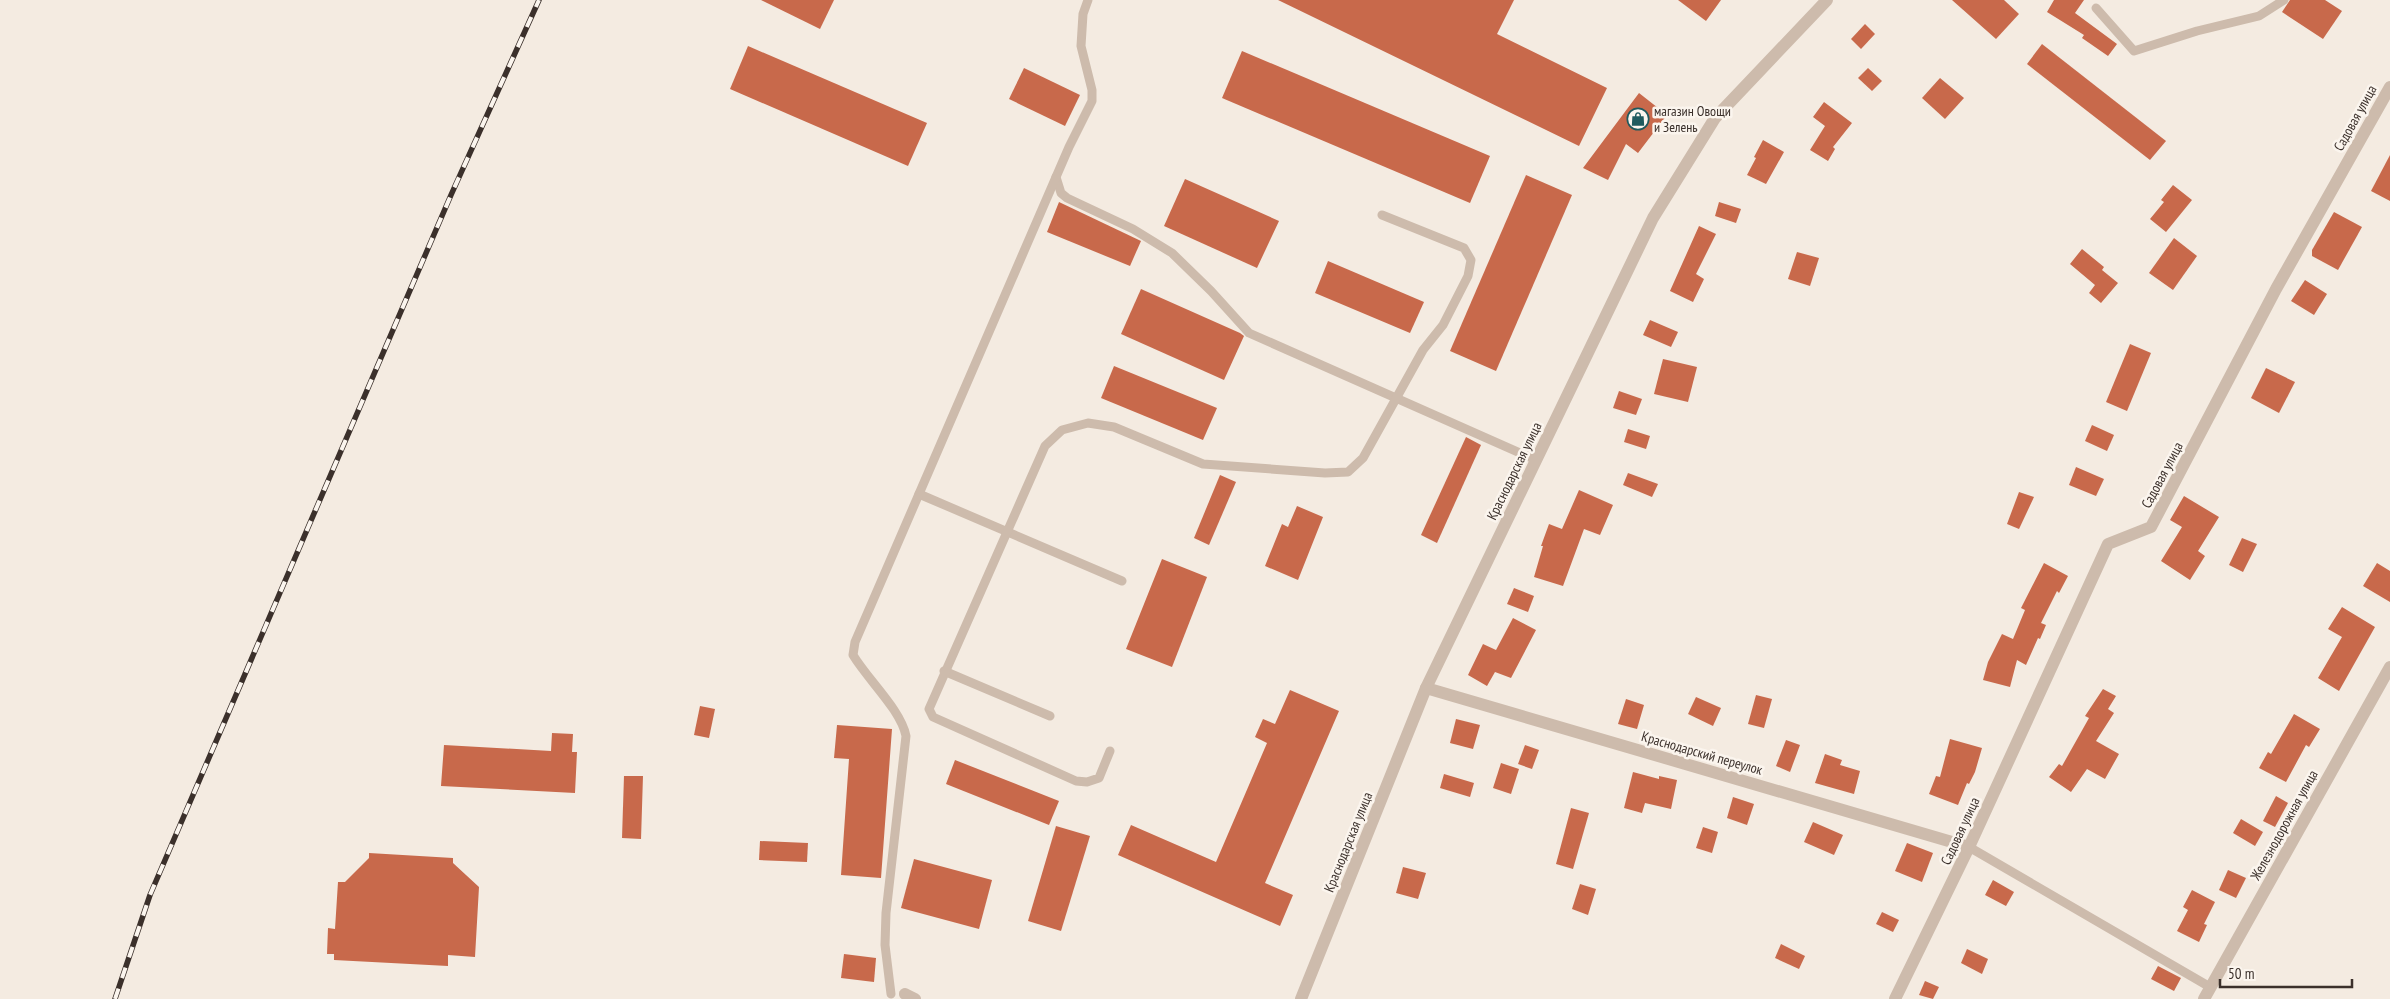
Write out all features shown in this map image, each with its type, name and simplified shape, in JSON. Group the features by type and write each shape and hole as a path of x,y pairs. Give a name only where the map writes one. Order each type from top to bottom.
{"street":[{"name":"Краснодарская улица","path":"1301,999 1426,688 1653,218 1715,118 1826,0"},
{"name":"Садовая улица","path":"1895,999 1969,847 2108,544 2151,527 2276,289 2390,87"},
{"name":"Железнодорожная улица","path":"2207,993 2390,667"},
{"name":"Краснодарский переулок","path":"1426,688 1969,847"}],"lane":[{"path":"891,994 885,945 886,913 906,736 904,725 898,714 865,674 853,654 856,642 919,494 1056,178 1092,101 1092,90 1081,46 1083,14 1088,0"},
{"path":"2096,8 2134,51 2196,31 2259,16 2284,0"},
{"path":"1056,178 1061,193 1067,198 1133,229 1172,253 1212,291 1249,334 1536,460"},
{"path":"1110,751 1099,778 1087,782 1076,781 933,717 929,709 944,671 1046,446 1062,430 1088,423 1114,427 1203,464 1326,473 1348,472 1363,458 1423,350 1443,325 1468,276 1471,260 1464,248 1382,215"},
{"path":"919,494 1122,581"},
{"path":"944,671 1050,716"},
{"path":"1969,847 2207,993"}],"building":[{"path":"761,0 834,0 820,29"},
{"path":"1278,0 1514,0 1497,34 1607,88 1579,146"},
{"path":"1678,0 1721,0 1706,21"},
{"path":"1952,0 2004,0 2019,14 1996,39"},
{"path":"2054,0 2084,0 2075,13 2117,44 2108,56 2082,38 2084,35 2047,12"},
{"path":"2290,0 2325,0 2342,11 2323,39 2282,12"},
{"path":"1865,24 1875,34 1861,49 1851,39"},
{"path":"2042,44 2166,141 2150,160 2027,64"},
{"path":"748,46 927,123 908,166 730,89"},
{"path":"1242,51 1490,156 1470,203 1222,98"},
{"path":"1024,68 1080,95 1065,126 1009,99"},
{"path":"1868,68 1882,81 1872,91 1858,78"},
{"path":"1940,78 1964,98 1945,119 1922,98"},
{"path":"1639,93 1667,115 1638,153 1626,144 1608,180 1583,168"},
{"path":"1824,102 1852,123 1833,147 1835,149 1828,161 1810,150 1825,126 1813,117"},
{"path":"1763,140 1784,152 1766,184 1747,175"},
{"path":"2390,155 2390,201 2371,191"},
{"path":"1526,175 1572,195 1496,371 1450,351"},
{"path":"1185,179 1279,221 1257,268 1164,226"},
{"path":"2173,185 2192,200 2166,232 2150,219 2164,202 2161,200"},
{"path":"1059,202 1141,241 1130,266 1047,232"},
{"path":"1719,202 1741,209 1736,223 1715,216"},
{"path":"2334,212 2362,227 2338,270 2312,256 2312,250"},
{"path":"1699,226 1716,234 1696,274 1704,279 1693,302 1670,291"},
{"path":"2174,238 2197,256 2173,290 2149,273"},
{"path":"2082,249 2104,267 2102,270 2118,283 2101,303 2089,293 2095,285 2070,264"},
{"path":"1797,252 1819,258 1810,286 1788,279"},
{"path":"1328,261 1424,302 1410,333 1315,293"},
{"path":"2305,280 2327,294 2314,315 2291,301"},
{"path":"1141,289 1244,336 1224,380 1121,334"},
{"path":"1650,320 1678,332 1671,347 1643,335"},
{"path":"2130,344 2151,353 2127,411 2106,402"},
{"path":"1663,359 1697,367 1688,402 1654,394"},
{"path":"1114,366 1217,408 1203,440 1101,398"},
{"path":"2266,368 2295,382 2279,413 2251,398"},
{"path":"1619,391 1642,399 1636,415 1613,408"},
{"path":"2092,425 2114,435 2107,451 2085,441"},
{"path":"1628,429 1650,436 1646,449 1624,442"},
{"path":"1466,437 1481,445 1437,543 1421,535"},
{"path":"2076,467 2104,479 2096,496 2069,485"},
{"path":"1628,473 1658,484 1652,497 1623,485"},
{"path":"1220,475 1236,482 1209,545 1194,538"},
{"path":"1579,490 1613,505 1600,535 1584,529 1563,586 1534,577 1543,546 1541,546 1549,524 1562,529"},
{"path":"2019,492 2034,497 2019,529 2007,524"},
{"path":"2184,496 2219,517 2198,551 2205,556 2190,580 2161,561 2182,527 2170,520"},
{"path":"1297,506 1323,517 1298,580 1265,566 1282,524 1288,527"},
{"path":"2242,538 2257,544 2243,572 2229,565"},
{"path":"1162,559 1207,577 1172,667 1126,649"},
{"path":"2044,563 2068,576 2059,593 2057,591 2041,623 2046,625 2040,639 2038,638 2026,665 2017,660 2010,687 1983,680 1988,662 2002,634 2013,639 2025,610 2021,608"},
{"path":"2377,563 2390,571 2390,602 2363,586"},
{"path":"1514,588 1534,596 1528,612 1507,604"},
{"path":"2342,607 2375,627 2339,691 2318,678 2342,637 2328,629"},
{"path":"1513,618 1536,630 1511,678 1495,672 1487,686 1468,675 1483,644 1496,650"},
{"path":"2103,689 2116,696 2108,709 2114,713 2096,741 2119,754 2105,779 2087,769 2071,792 2049,777 2059,764 2062,766 2089,718 2085,716"},
{"path":"1290,690 1339,711 1265,883 1293,895 1280,926 1118,855 1131,825 1216,862 1267,743 1255,737 1263,719 1275,724"},
{"path":"1756,695 1772,699 1764,728 1748,724"},
{"path":"1696,697 1721,708 1713,726 1688,714"},
{"path":"1626,699 1644,705 1637,729 1618,724"},
{"path":"700,706 715,709 709,738 694,735"},
{"path":"2294,714 2320,729 2309,747 2306,745 2286,782 2259,768 2268,752 2271,754"},
{"path":"1456,719 1480,725 1473,749 1450,743"},
{"path":"837,725 892,729 881,878 841,875 849,759 834,758"},
{"path":"552,733 573,734 572,752 577,752 575,793 441,786 444,745 551,751"},
{"path":"1950,739 1982,748 1975,772 1969,784 1967,783 1958,805 1929,794 1936,776 1940,777"},
{"path":"1786,740 1800,745 1790,772 1776,766"},
{"path":"1525,745 1539,750 1532,769 1518,764"},
{"path":"1825,754 1842,760 1840,765 1860,771 1854,794 1815,783"},
{"path":"955,760 1059,801 1049,825 946,784"},
{"path":"1501,763 1519,769 1511,794 1493,788"},
{"path":"1633,772 1659,779 1659,776 1677,780 1671,809 1645,803 1642,813 1624,808"},
{"path":"1444,774 1474,783 1470,797 1440,788"},
{"path":"624,776 643,776 641,839 622,838"},
{"path":"2276,796 2288,803 2275,827 2263,821"},
{"path":"1733,797 1754,804 1747,825 1727,818"},
{"path":"1571,808 1589,813 1573,869 1556,864"},
{"path":"2241,819 2263,832 2255,846 2233,833"},
{"path":"1813,822 1843,835 1834,855 1804,842"},
{"path":"1056,826 1090,836 1061,931 1028,921"},
{"path":"1703,827 1718,832 1712,853 1696,848"},
{"path":"760,841 808,843 807,862 759,860"},
{"path":"1907,843 1933,853 1922,882 1895,871"},
{"path":"369,853 453,858 453,863 479,887 475,957 448,955 448,966 334,960 334,954 327,954 328,928 335,929 338,882 345,882 369,858"},
{"path":"914,859 992,880 979,929 901,908"},
{"path":"1403,867 1426,873 1418,899 1396,893"},
{"path":"2228,870 2246,878 2236,898 2219,890"},
{"path":"1993,880 2014,892 2006,906 1985,895"},
{"path":"1580,884 1596,889 1588,915 1572,909"},
{"path":"2192,890 2215,902 2204,924 2207,925 2199,942 2177,931 2188,910 2183,907"},
{"path":"1882,912 1899,920 1893,932 1876,924"},
{"path":"1781,944 1805,956 1799,969 1775,958"},
{"path":"1967,949 1988,959 1982,974 1961,963"},
{"path":"844,954 876,958 874,982 841,978"},
{"path":"2158,966 2181,978 2174,991 2151,979"},
{"path":"1925,981 1939,987 1933,999 1919,995"}],"railway":[{"path":"115,999 150,895 451,195 539,0"}],"place":[{"name":"магазин Овощи и Зелень","path":"1638,119"}]}
